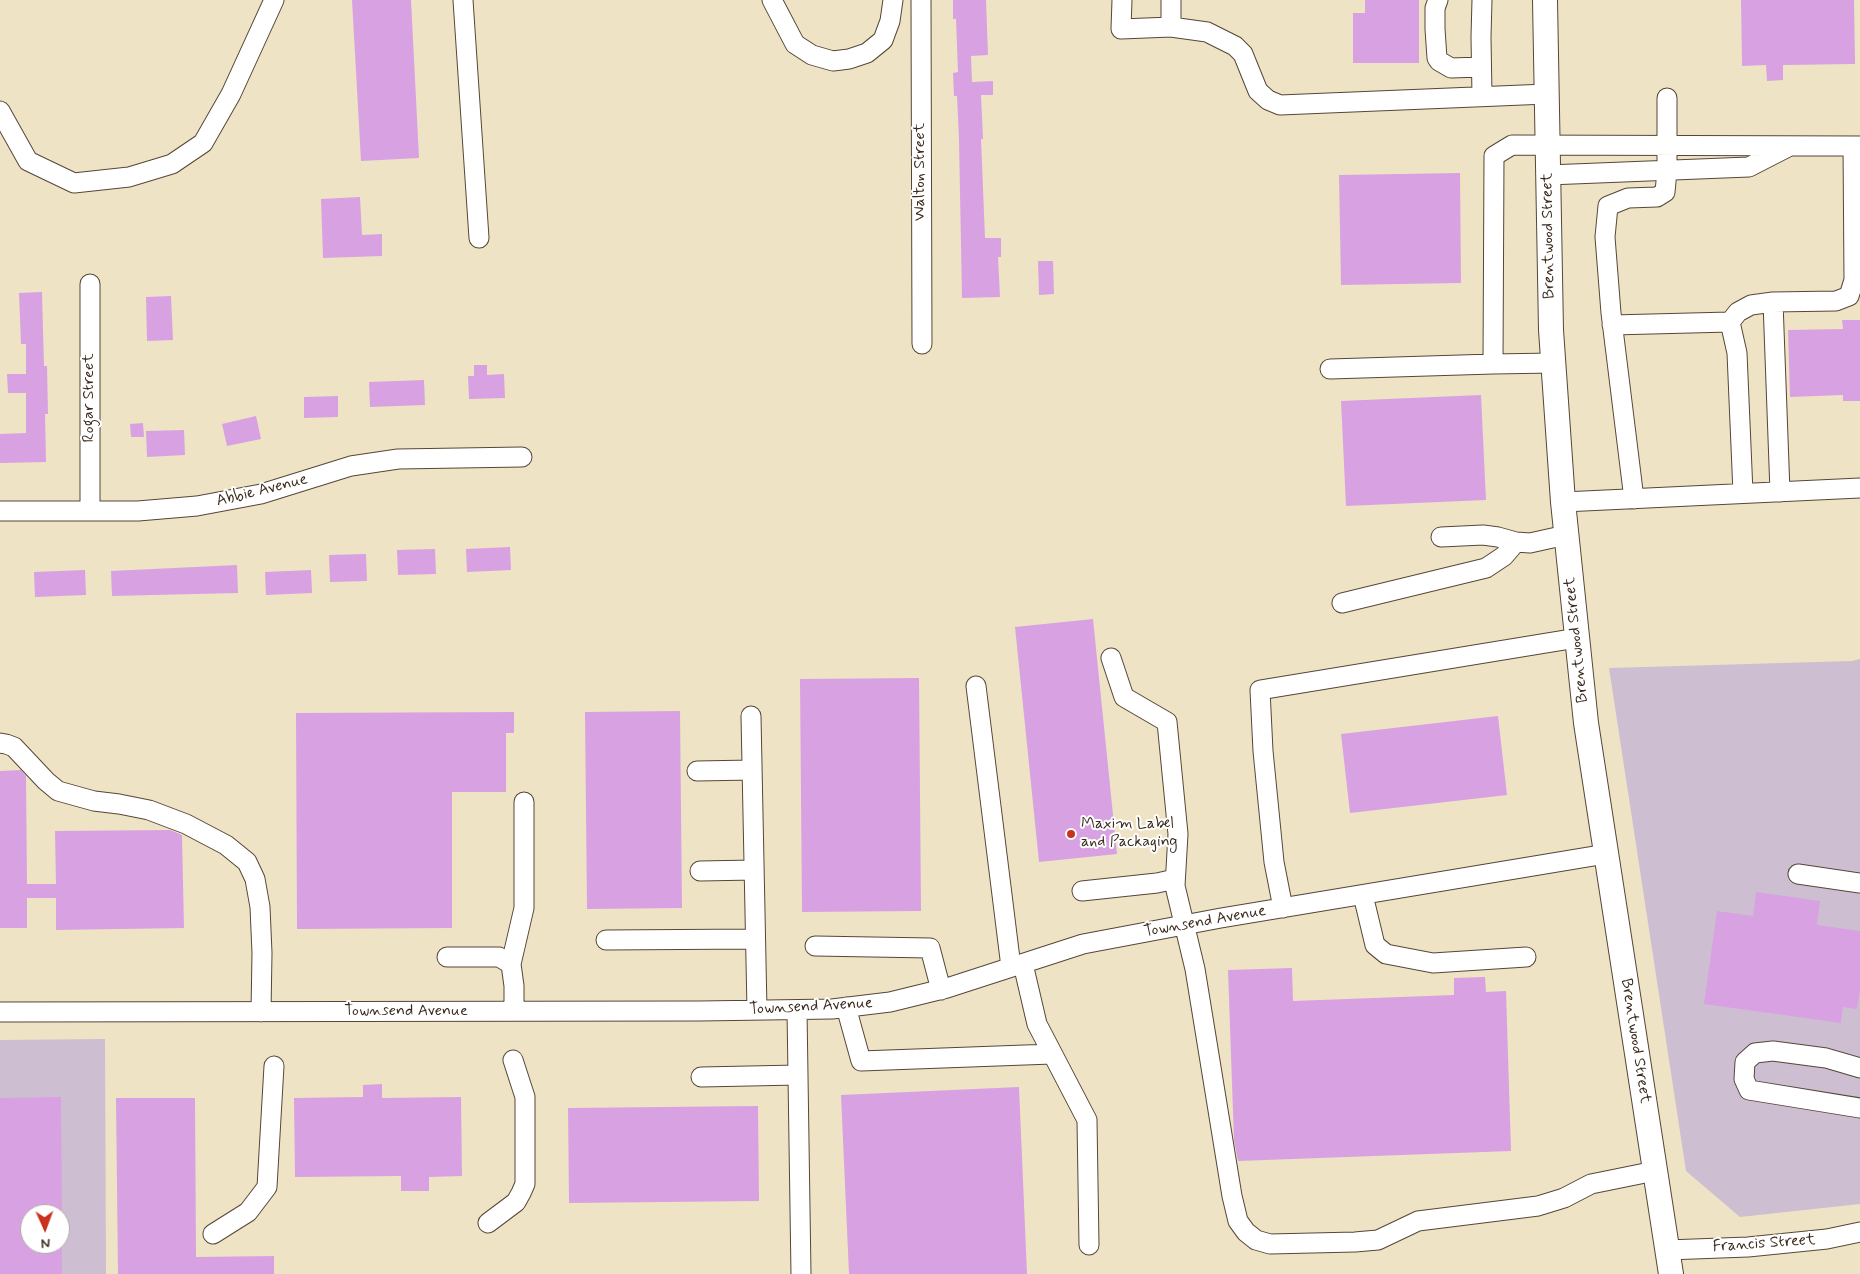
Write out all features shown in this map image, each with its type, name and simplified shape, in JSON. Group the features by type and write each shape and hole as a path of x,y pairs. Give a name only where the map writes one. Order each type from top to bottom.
{"main road":[{"name":"Brentwood Street","path":"1545,0 1551,330 1566,535 1586,723 1670,1274"}],"street":[{"path":"0,111 28,160 74,183 129,177 172,164 204,143 231,94 274,0"},
{"path":"463,0 479,238"},
{"path":"772,0 794,44 812,55 833,62 849,60 867,53 883,40 890,21 893,0"},
{"name":"Walton Street","path":"921,0 922,344"},
{"path":"1122,0 1121,29 1171,27 1207,32 1235,46 1244,54 1258,91 1268,100 1280,106 1546,94"},
{"path":"1171,0 1171,27"},
{"path":"1438,0 1435,8 1437,58 1451,68 1481,67"},
{"path":"1482,0 1482,96"},
{"path":"1634,499 1612,325 1605,237 1608,206 1628,198 1657,197 1665,192 1667,171 1667,98"},
{"path":"1493,364 1494,156 1512,144 1548,146 1856,146 1854,280 1849,296 1836,301 1773,302 1751,305 1738,312 1730,322 1612,325"},
{"path":"1548,175 1749,168 1789,146"},
{"name":"Rogar Street","path":"90,284 90,511"},
{"path":"1773,302 1780,492"},
{"path":"1730,322 1737,353 1743,494"},
{"path":"1330,369 1553,363"},
{"name":"Abbie Avenue","path":"0,511 138,511 197,506 261,494 352,466 398,459 522,457"},
{"path":"1563,502 1860,488"},
{"path":"1441,537 1483,535 1530,543 1566,535"},
{"path":"1342,603 1486,568 1504,556 1516,542"},
{"path":"1283,908 1274,862 1263,751 1260,690 1577,638"},
{"path":"1111,658 1124,697 1168,722 1178,834 1175,886 1195,969 1238,1222 1256,1240 1270,1244 1378,1240 1418,1220 1538,1206 1564,1198 1591,1184 1654,1170"},
{"path":"976,686 1017,966 1037,1024 1087,1120 1089,1245"},
{"path":"751,716 757,1010"},
{"path":"0,744 14,747 58,791 94,801 149,810 194,828 226,845 247,862 255,879 260,907 262,953 261,1012"},
{"path":"697,771 752,770"},
{"path":"514,1011 514,986 511,964 524,908 524,802"},
{"name":"Townsend Avenue","path":"0,1012 797,1010 846,1007 890,1002 940,990 1083,944 1283,908 1606,854"},
{"path":"700,871 754,870"},
{"path":"1798,874 1860,884"},
{"path":"1082,891 1157,883 1175,879"},
{"path":"1363,895 1375,945 1386,954 1433,963 1526,957"},
{"path":"606,940 755,940"},
{"path":"815,946 930,948 940,990"},
{"path":"447,957 499,957 511,964"},
{"path":"846,1007 861,1061 1052,1054"},
{"path":"797,1010 801,1274"},
{"path":"1860,1068 1826,1058 1773,1050 1755,1052 1745,1062 1744,1079 1748,1090 1860,1108"},
{"path":"488,1223 516,1202 525,1184 525,1098 513,1060"},
{"path":"213,1234 248,1212 267,1187 274,1066"},
{"path":"701,1077 798,1075"},
{"name":"Francis Street","path":"1667,1250 1748,1247 1827,1239 1860,1232"}],"shaded area":[{"path":"1860,659 1860,1204 1740,1217 1686,1171 1609,668 1852,661"},
{"path":"105,1039 106,1274 0,1274 0,1040"}],"building":[{"path":"352,0 411,0 419,158 361,161"},
{"path":"953,0 986,0 988,55 971,56 972,82 993,81 993,95 981,95 983,139 981,139 985,238 1001,238 1001,257 998,257 1000,297 962,298 959,139 957,96 954,96 953,73 958,72 956,19 953,19"},
{"path":"1365,0 1419,0 1419,63 1353,63 1353,13 1365,13"},
{"path":"1741,0 1854,0 1855,64 1783,65 1783,80 1767,81 1766,65 1742,66"},
{"path":"1460,173 1461,283 1341,285 1339,175"},
{"path":"360,197 362,235 382,234 382,256 323,258 321,199"},
{"path":"1038,261 1053,261 1054,294 1039,295"},
{"path":"42,292 44,366 47,366 46,462 0,463 0,434 26,433 26,393 8,393 7,374 26,374 26,344 21,344 19,293"},
{"path":"171,296 173,340 147,341 146,297"},
{"path":"1842,320 1860,320 1860,401 1843,401 1843,395 1790,397 1788,330 1843,329"},
{"path":"474,365 487,365 487,375 504,374 505,398 469,399 468,376 474,376"},
{"path":"424,380 425,405 370,407 369,382"},
{"path":"1481,395 1486,500 1346,506 1341,401"},
{"path":"338,396 338,417 304,418 304,397"},
{"path":"256,416 261,439 227,446 222,424"},
{"path":"143,423 144,437 131,437 130,424"},
{"path":"184,430 185,455 147,457 146,431"},
{"path":"510,547 511,570 467,572 466,549"},
{"path":"435,549 436,574 398,575 397,550"},
{"path":"366,554 367,581 330,582 329,555"},
{"path":"237,565 238,593 112,596 111,571"},
{"path":"85,570 86,595 35,597 34,572"},
{"path":"311,570 312,593 266,595 265,572"},
{"path":"1093,619 1117,854 1039,862 1015,627"},
{"path":"919,678 921,911 802,912 800,679"},
{"path":"680,711 682,908 587,909 585,712"},
{"path":"514,712 514,733 506,733 506,792 452,792 452,928 297,929 296,713"},
{"path":"1498,716 1507,795 1350,813 1341,734"},
{"path":"21,770 26,776 27,884 56,884 55,831 170,830 182,835 184,928 56,930 56,898 27,898 27,928 0,928 0,771"},
{"path":"1756,892 1820,901 1817,925 1860,931 1860,989 1857,1009 1843,1007 1841,1023 1704,1004 1717,911 1753,916"},
{"path":"1292,968 1293,1001 1454,995 1454,978 1485,977 1486,992 1506,991 1511,1151 1238,1161 1234,1140 1228,970"},
{"path":"382,1084 382,1098 461,1097 462,1176 429,1177 429,1191 401,1191 401,1176 295,1177 294,1098 363,1097 363,1085"},
{"path":"1019,1087 1027,1274 849,1274 841,1095"},
{"path":"61,1097 62,1204 20,1204 20,1254 62,1254 62,1274 0,1274 0,1098"},
{"path":"116,1098 195,1098 196,1257 274,1256 274,1274 118,1274"},
{"path":"758,1106 759,1201 569,1203 568,1108"}],"place":[{"name":"Maxim Label and Packaging","path":"1071,834"}]}
